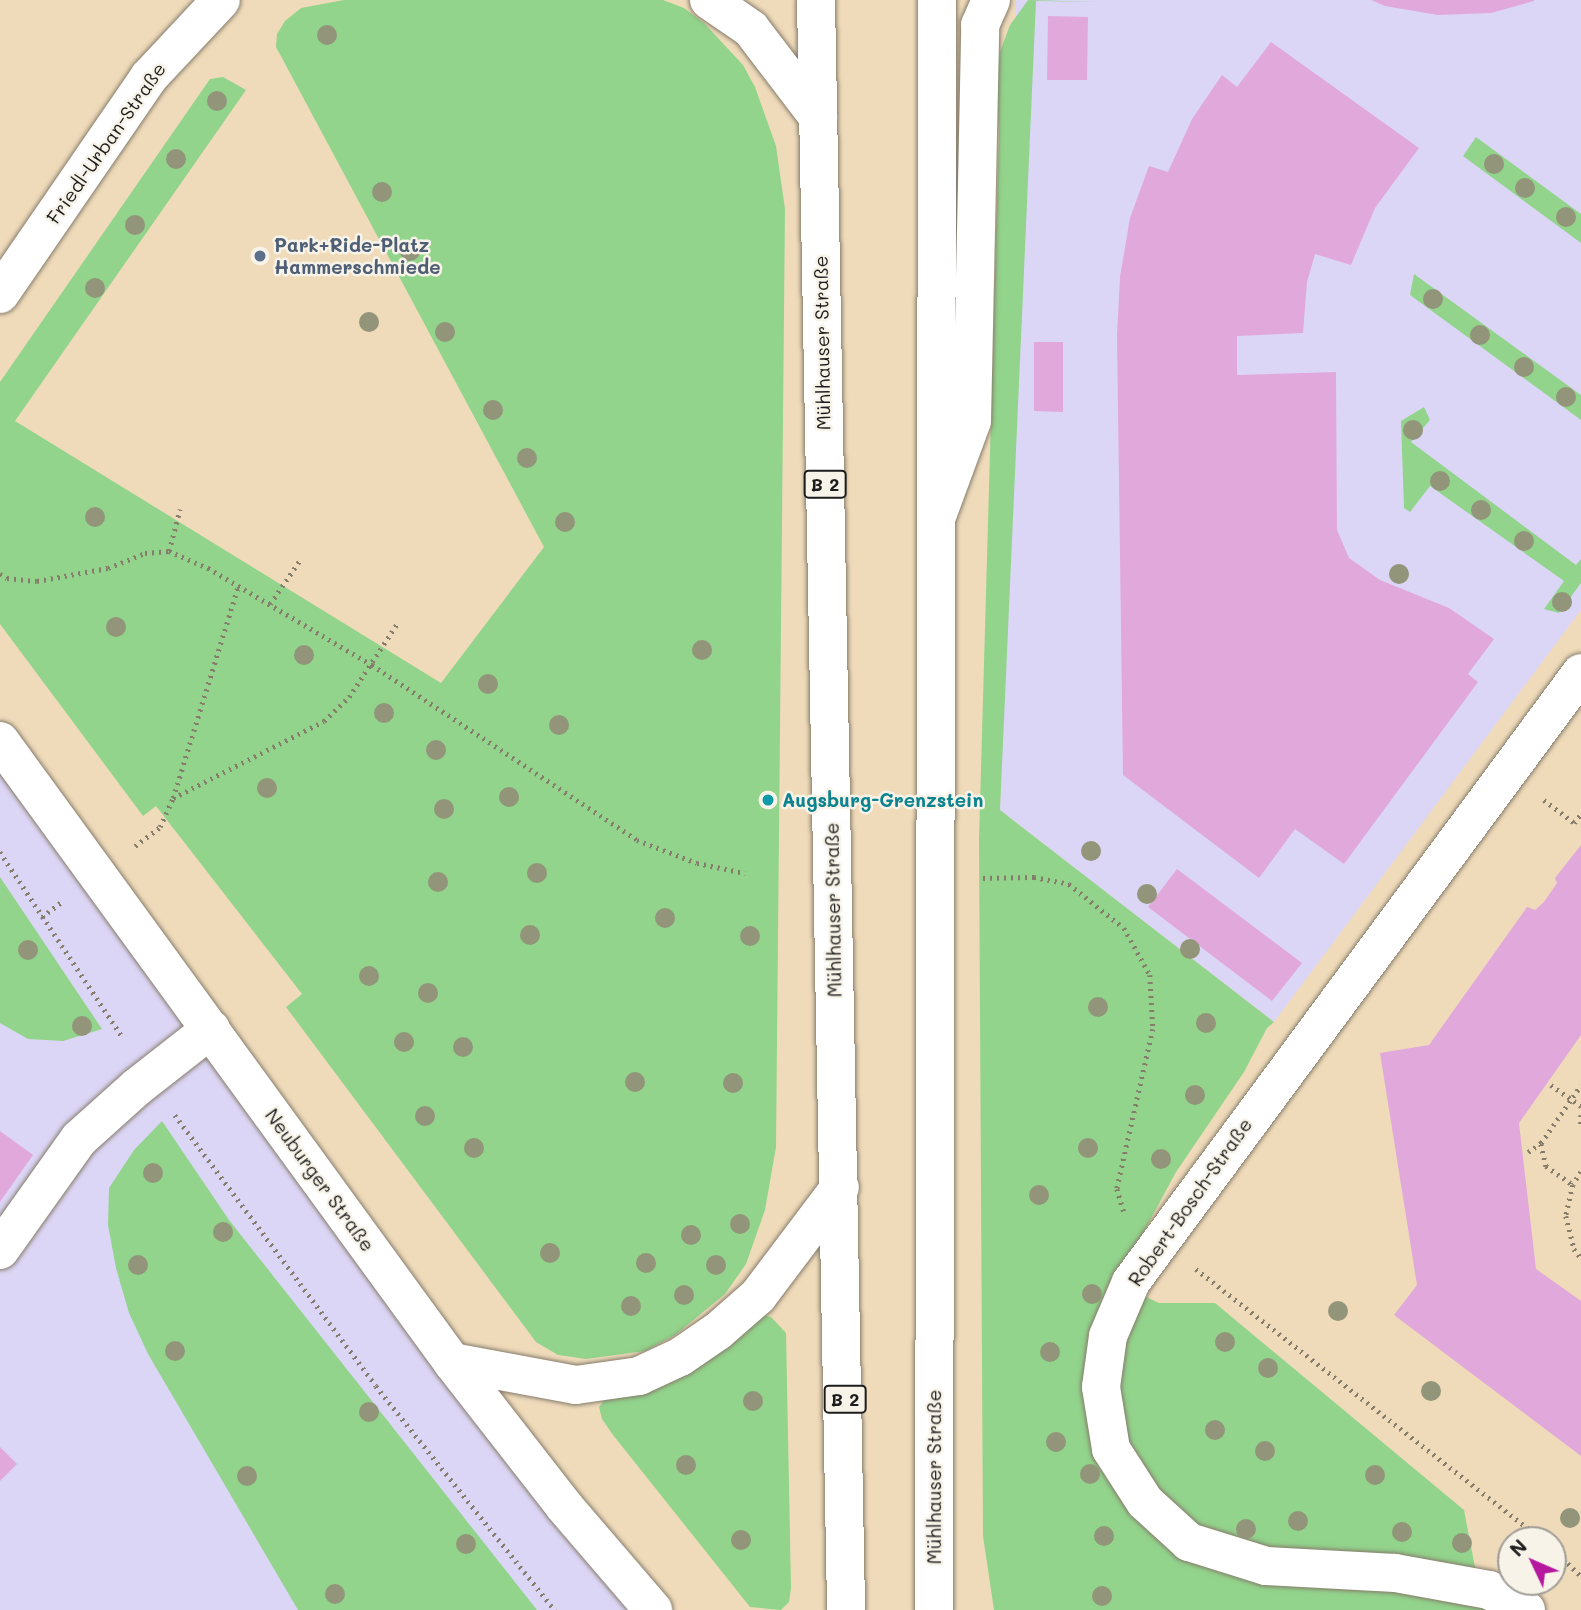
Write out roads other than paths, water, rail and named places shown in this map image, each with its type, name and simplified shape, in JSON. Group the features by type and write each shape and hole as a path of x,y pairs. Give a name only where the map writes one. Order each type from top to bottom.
{"street":[{"name":"Friedl-Urban-Straße","path":"0,295 149,77 221,0"},
{"path":"709,0 751,29 818,117"},
{"name":"Mühlhauser Straße","path":"816,0 846,1610"},
{"name":"Mühlhauser Straße","path":"936,1605 937,0"},
{"path":"935,521 972,421 980,25 991,0"},
{"name":"Robert-Bosch-Straße","path":"1526,1610 1489,1590 1395,1573 1266,1566 1189,1542 1145,1502 1111,1450 1101,1387 1108,1336 1131,1282 1581,673"},
{"name":"Neuburger Straße","path":"0,741 452,1362 564,1506 653,1610"},
{"path":"0,1250 79,1139 149,1077 211,1029"},
{"path":"452,1362 576,1385 639,1376 680,1357 718,1331 758,1296 840,1187"}],"place":[{"name":"Park+Ride-Platz Hammerschmiede","path":"260,256"},
{"name":"Augsburg-Grenzstein","path":"768,800"}]}
